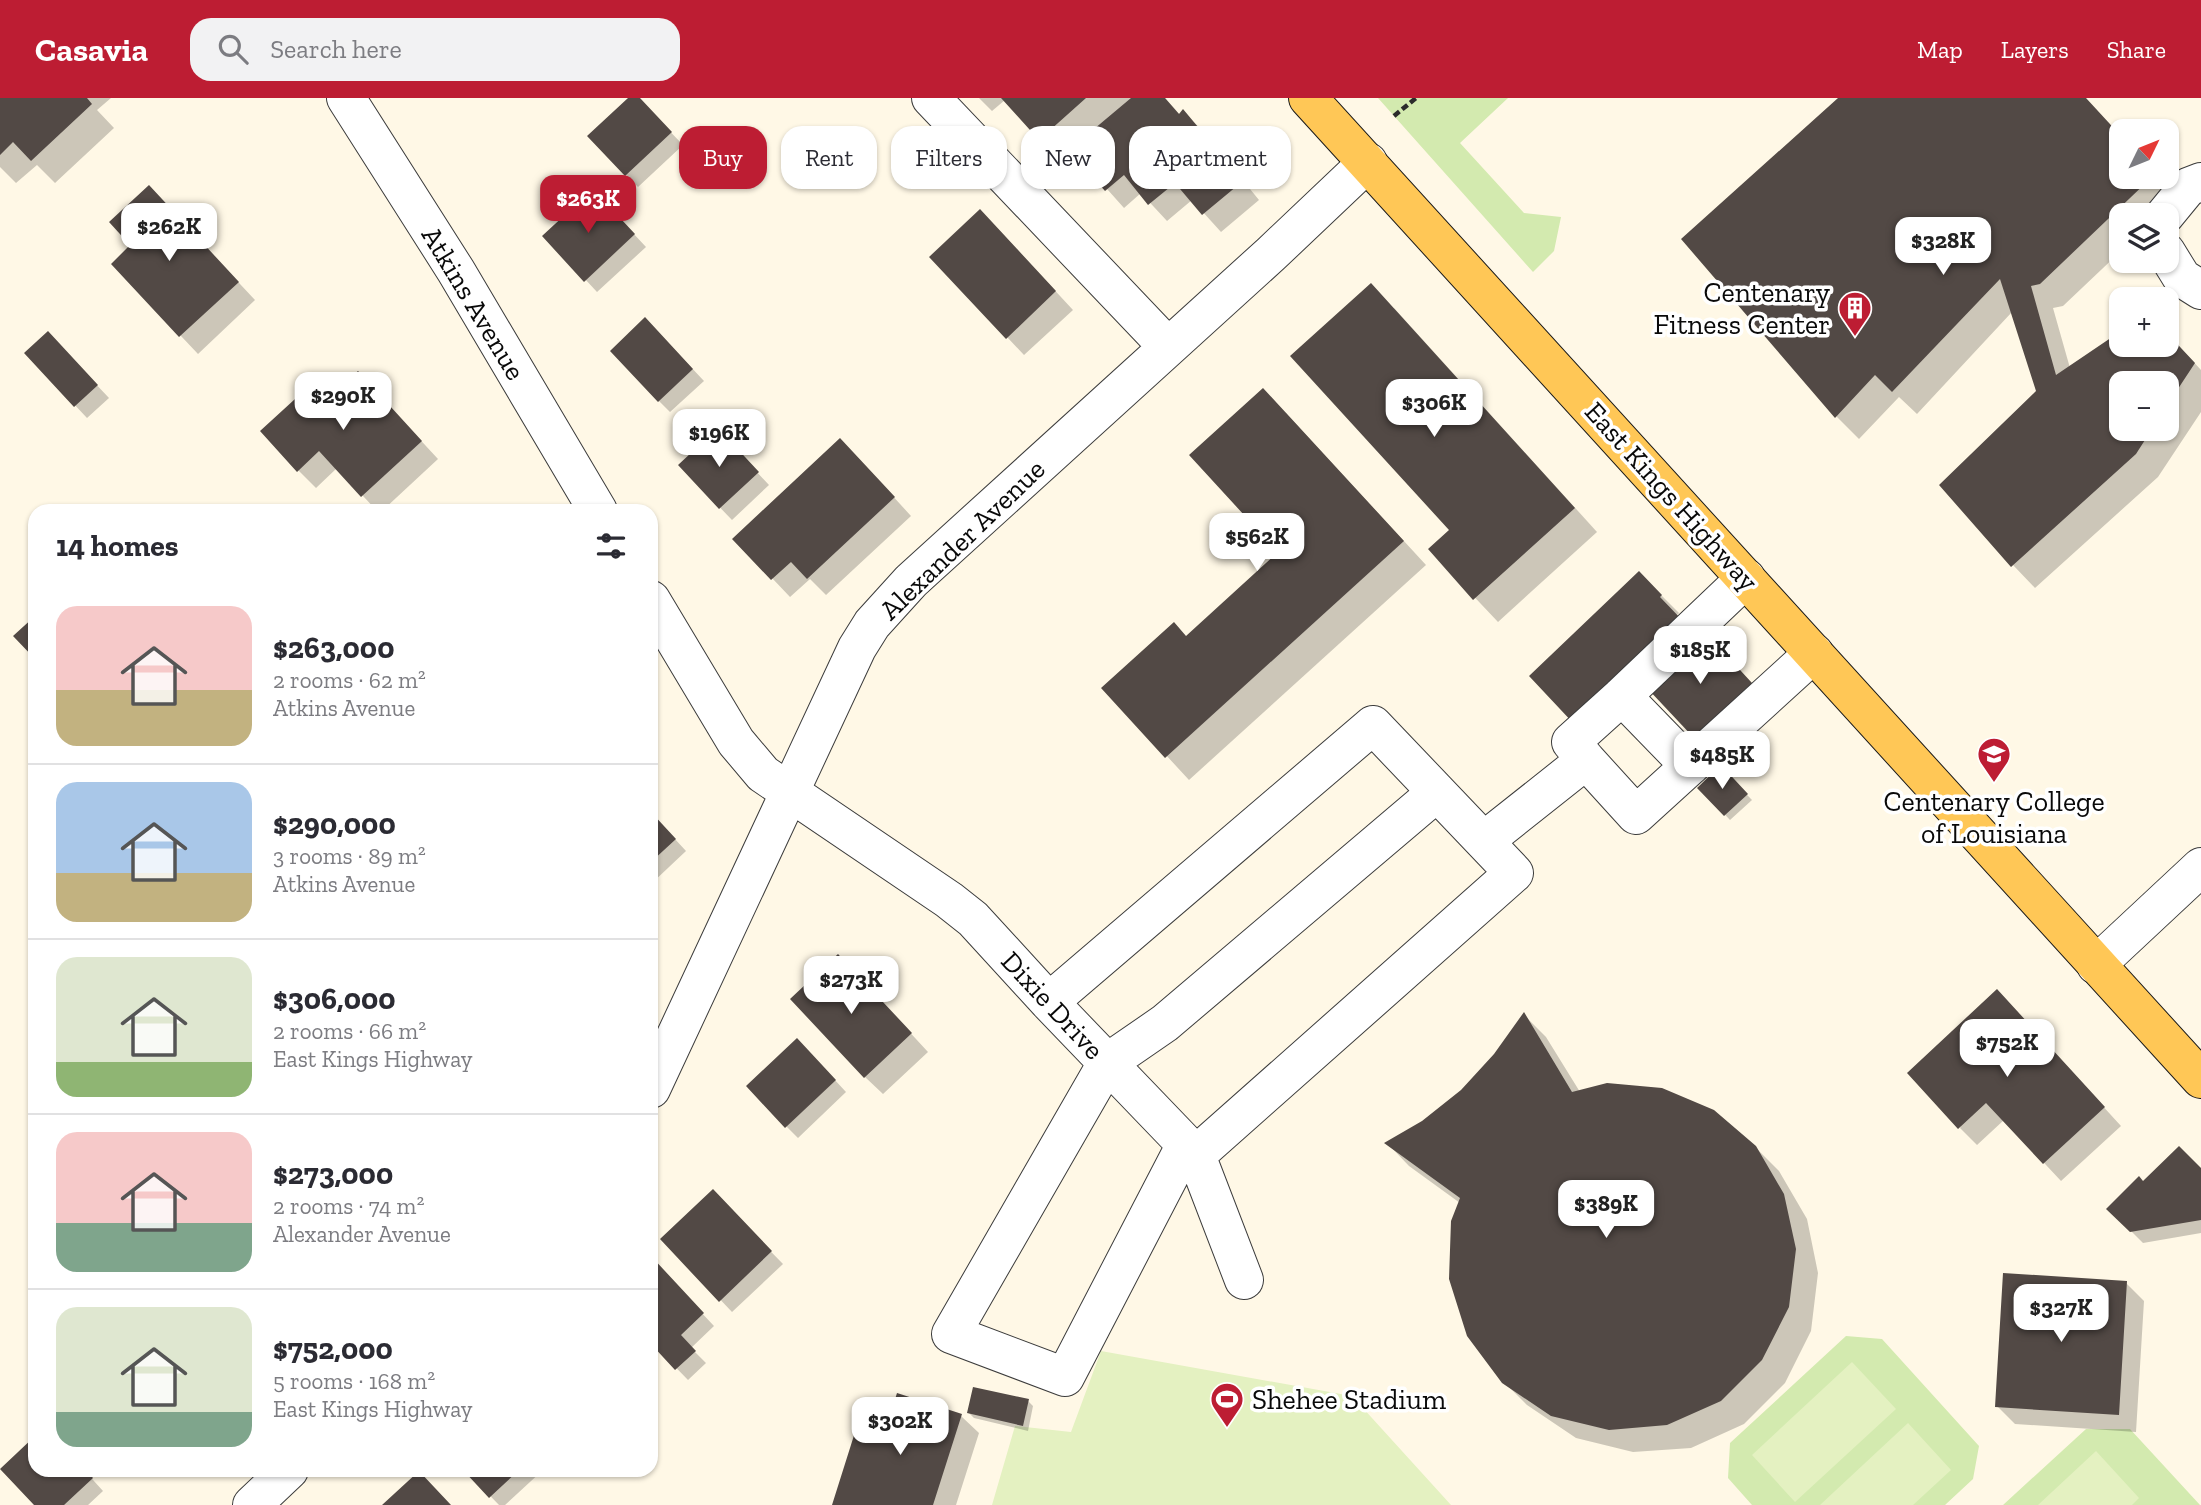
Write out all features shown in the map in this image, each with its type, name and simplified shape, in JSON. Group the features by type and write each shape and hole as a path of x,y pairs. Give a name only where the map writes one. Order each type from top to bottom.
{"main road":[{"name":"East Kings Highway","path":"1308,98 2201,1079"}],"street":[{"name":"Atkins Avenue","path":"346,98 456,271 594,504"},
{"path":"932,98 1168,347"},
{"name":"Alexander Avenue","path":"658,1074 857,648 872,624 911,581 1368,162"},
{"path":"2175,203 2189,187 2201,182"},
{"path":"2179,273 2201,290"},
{"path":"1746,578 1571,742 1586,760 1636,815 1814,653"},
{"path":"658,612 736,742 763,774 789,792"},
{"path":"1622,696 1689,766"},
{"path":"1049,1002 1373,725 1514,873 1191,1149 1065,1377 951,1334 1107,1063 1165,1023 1436,793"},
{"path":"1484,841 1586,760"},
{"name":"Dixie Drive","path":"789,792 973,919 1191,1149 1244,1280"},
{"path":"2096,965 2201,867"},
{"path":"252,1505 282,1477"}],"path":[{"path":"1394,116 1416,98"}],"green space":[{"path":"1378,98 1508,98 1460,143 1524,213 1561,217 1554,251 1533,272"},
{"path":"1846,1336 1882,1339 1979,1446 1973,1479 1945,1505 1752,1505 1728,1478 1730,1443"},
{"name":"Shehee Stadium","path":"1101,1351 1352,1396 1451,1505 992,1505 1015,1426 1071,1432"},
{"path":"1852,1362 1896,1409 1795,1502 1752,1455"},
{"path":"1908,1423 1951,1470 1913,1505 1820,1505"},
{"path":"2086,1429 2130,1429 2200,1505 2003,1505"},
{"path":"2096,1451 2139,1498 2132,1505 2038,1505"}],"building":[{"path":"0,98 87,98 92,104 31,161 13,142 0,155"},
{"path":"628,98 640,98 672,132 625,176 587,136"},
{"path":"1001,98 1086,98 1055,126 1026,126"},
{"path":"1131,98 1165,98 1179,114 1183,109 1197,126 1129,126 1129,181 1124,175 1115,183 1115,126 1098,126"},
{"name":"Centenary Fitness Center","path":"1838,98 2086,98 2109,123 2109,189 2139,189 2125,203 2109,203 2109,218 2040,284 2031,286 2056,375 2109,339 2109,357 2179,357 2179,346 2195,363 2179,387 2179,371 2109,371 2109,441 2144,441 2136,454 2011,567 1939,485 2036,391 2000,279 1892,392 1875,375 1835,418 1681,239"},
{"path":"149,185 239,282 179,337 111,264 130,245 109,222"},
{"path":"593,189 635,234 584,282 542,236"},
{"path":"1135,189 1168,189 1148,205"},
{"path":"1180,189 1233,189 1202,215"},
{"path":"980,209 1056,291 1006,339 929,257"},
{"path":"1371,283 1575,508 1473,600 1428,549 1449,530 1290,356"},
{"path":"645,317 693,369 658,402 610,351"},
{"path":"48,331 98,385 74,407 24,353"},
{"path":"358,371 422,441 361,497 319,451 297,472 260,431 318,378 332,394"},
{"path":"1263,388 1404,541 1165,758 1101,688 1174,622 1186,636 1278,552 1189,455"},
{"path":"718,428 759,472 719,509 678,465"},
{"path":"840,438 895,497 807,579 791,562 771,580 732,539"},
{"path":"1639,571 1684,622 1575,725 1529,676"},
{"path":"28,622 28,652 13,636"},
{"path":"1706,633 1752,683 1694,738 1647,688"},
{"path":"1721,765 1748,794 1724,816 1697,788"},
{"path":"658,820 676,839 658,856"},
{"path":"838,954 912,1033 864,1078 790,999"},
{"path":"1997,989 2105,1107 2043,1164 1986,1103 1958,1129 1907,1073"},
{"path":"1524,1012 1572,1092 1607,1083 1662,1088 1714,1110 1756,1146 1784,1194 1796,1249 1789,1307 1762,1360 1721,1401 1667,1425 1609,1430 1551,1416 1502,1383 1467,1336 1449,1279 1451,1221 1460,1198 1384,1143 1422,1121 1461,1090 1494,1054"},
{"path":"797,1038 836,1080 785,1128 746,1086"},
{"path":"2179,1146 2201,1168 2201,1220 2130,1232 2106,1209 2139,1176 2143,1181"},
{"path":"713,1189 772,1251 719,1302 660,1239"},
{"path":"658,1264 704,1313 681,1335 696,1351 675,1370 658,1352"},
{"path":"2003,1273 2127,1281 2119,1415 1995,1407"},
{"path":"973,1387 1029,1399 1023,1426 967,1413"},
{"path":"897,1393 962,1414 933,1505 832,1505 856,1429 883,1437"},
{"path":"28,1443 28,1477 93,1478 64,1505 34,1505 0,1469"},
{"path":"412,1477 425,1477 451,1505 382,1505"},
{"path":"470,1477 512,1477 489,1498"}],"place":[{"name":"Centenary Fitness Center","path":"1855,338"},
{"name":"Centenary College of Louisiana","path":"1994,784"},
{"name":"Shehee Stadium","path":"1227,1429"}]}
